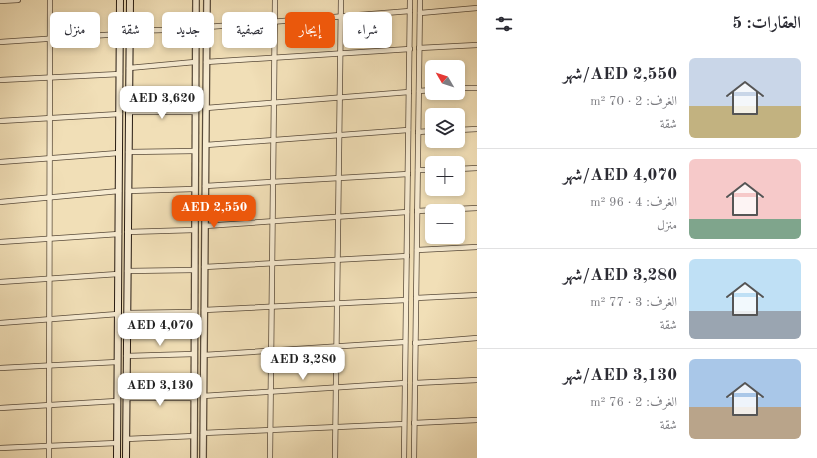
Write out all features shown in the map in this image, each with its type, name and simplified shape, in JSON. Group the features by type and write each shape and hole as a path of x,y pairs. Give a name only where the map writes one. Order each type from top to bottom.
{"main road":[{"path":"120,0 120,12"},
{"path":"130,0 130,12"},
{"path":"116,458 120,48"},
{"path":"126,458 130,48"}],"street":[{"path":"0,1 18,0"},
{"path":"50,0 50,12"},
{"path":"196,0 196,12"},
{"path":"207,0 207,12"},
{"path":"275,0 275,12"},
{"path":"335,458 341,0"},
{"path":"404,458 410,0"},
{"path":"414,458 420,0"},
{"path":"420,12 477,8"},
{"path":"277,22 410,11"},
{"path":"0,42 50,38"},
{"path":"419,48 477,45"},
{"path":"49,458 50,48"},
{"path":"194,458 194,151 196,48"},
{"path":"203,458 206,48"},
{"path":"270,458 275,48"},
{"path":"206,62 410,49"},
{"path":"129,68 196,62"},
{"path":"0,80 120,74"},
{"path":"465,88 477,88"},
{"path":"419,90 425,90"},
{"path":"206,108 409,92"},
{"path":"128,112 195,112"},
{"path":"0,121 120,114"},
{"path":"465,130 477,129"},
{"path":"206,145 408,130"},
{"path":"418,132 425,132"},
{"path":"128,152 194,151"},
{"path":"0,162 119,154"},
{"path":"465,169 477,168"},
{"path":"418,170 425,170"},
{"path":"205,186 408,174"},
{"path":"128,191 194,189"},
{"path":"0,202 49,199 119,191"},
{"path":"417,211 477,208"},
{"path":"205,226 407,212"},
{"path":"127,232 194,230"},
{"path":"0,242 119,234"},
{"path":"417,250 477,247"},
{"path":"204,267 407,256"},
{"path":"127,271 194,270"},
{"path":"0,282 118,274"},
{"path":"416,298 477,295"},
{"path":"204,310 406,300"},
{"path":"127,313 194,312"},
{"path":"0,323 118,314"},
{"path":"415,343 477,338"},
{"path":"204,355 405,342"},
{"path":"126,356 194,354"},
{"path":"0,368 118,362"},
{"path":"415,383 477,380"},
{"path":"203,396 405,383"},
{"path":"126,398 194,398"},
{"path":"0,408 117,401"},
{"path":"414,423 477,420"},
{"path":"203,433 404,424"},
{"path":"126,439 194,436"},
{"path":"0,448 117,443"}]}
